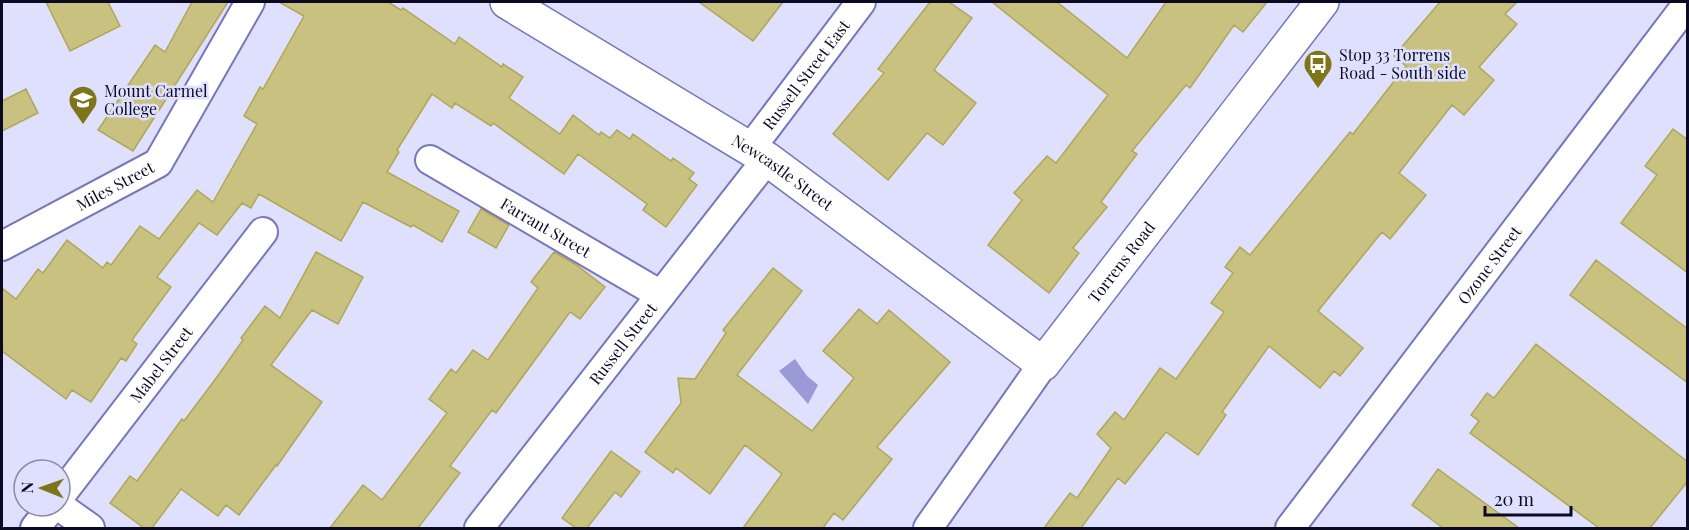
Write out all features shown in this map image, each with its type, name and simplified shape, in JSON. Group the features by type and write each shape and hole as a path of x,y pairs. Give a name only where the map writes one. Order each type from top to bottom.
{"street":[{"name":"Miles Street","path":"2,246 158,163 250,2"},
{"name":"Newcastle Street","path":"507,2 759,154 1043,364"},
{"name":"Russell Street East","path":"759,154 861,2"},
{"name":"Torrens Road","path":"927,528 1043,364 1322,2"},
{"name":"Ozone Street","path":"1290,528 1688,3"},
{"name":"Russell Street","path":"479,528 661,295 759,154"},
{"name":"Farrant Street","path":"430,160 661,295"},
{"name":"Mabel Street","path":"72,480 263,232"},
{"path":"72,515 90,528"}],"water":[{"path":"795,359 807,376 818,385 808,404 779,371"}],"building":[{"path":"46,2 108,2 120,26 70,51"},
{"path":"192,2 228,2 133,151 98,130 155,45 165,52"},
{"path":"279,2 388,2 401,10 403,8 455,44 459,37 502,67 503,64 523,77 509,98 560,134 573,115 599,135 601,132 610,138 617,130 630,139 633,134 671,161 673,158 694,173 689,179 697,185 666,227 643,210 647,204 578,154 564,174 493,123 491,126 455,103 452,108 432,94 397,150 399,152 387,172 459,211 442,242 413,225 411,227 363,202 341,241 259,194 251,208 242,203 217,235 199,223 157,277 171,287 132,340 137,344 126,361 121,358 91,402 72,390 66,399 2,351 2,288 16,299 38,269 43,273 67,240 103,268 107,262 111,265 140,226 159,239 197,190 213,202 257,124 244,116 260,87 263,89 304,16"},
{"path":"699,2 783,2 753,41"},
{"path":"930,2 949,2 972,18 934,70 976,103 943,145 927,133 888,180 833,134 884,73 878,69"},
{"path":"992,2 1057,2 1127,58 1166,2 1267,2 1243,32 1234,25 1190,88 1186,85 1132,151 1137,154 1101,202 1107,207 1073,248 1079,253 1049,293 988,245 1022,200 1014,193 1047,156 1056,163 1108,95"},
{"path":"1440,2 1517,2 1505,14 1517,24 1479,67 1494,80 1464,115 1452,105 1399,173 1426,195 1390,239 1382,232 1318,311 1363,348 1340,376 1334,371 1320,388 1269,346 1222,412 1226,415 1198,455 1166,432 1125,484 1118,478 1081,528 1044,528 1070,493 1077,498 1111,448 1097,434 1115,412 1124,420 1160,368 1176,379 1224,312 1211,303 1233,273 1225,267 1240,247 1250,255 1350,132 1353,134 1406,66 1394,56"},
{"path":"26,89 38,113 2,131 2,101"},
{"path":"1673,129 1688,140 1688,273 1621,223 1657,175 1645,166"},
{"path":"481,209 509,225 496,248 468,232"},
{"path":"316,252 363,277 338,324 312,310 271,365 322,402 239,515 226,505 218,516 181,489 152,528 144,528 110,503 130,476 137,481 182,419 184,421 217,377 243,340 241,338 265,306 280,318"},
{"path":"554,252 575,264 605,287 580,319 570,312 496,413 492,410 450,466 460,473 418,528 330,528 363,485 382,500 447,413 429,399 451,369 456,373 473,350 488,360 538,288 531,282"},
{"path":"1596,260 1688,329 1688,383 1570,295"},
{"path":"773,268 802,291 737,375 812,431 854,378 823,351 859,309 877,324 889,310 950,362 877,447 892,459 843,520 834,513 823,528 743,528 782,474 745,445 710,494 676,468 673,473 645,452 681,403 678,378 695,379 726,333 723,330"},
{"path":"1536,344 1688,462 1688,481 1650,528 1599,528 1470,433 1479,421 1471,415 1487,393 1494,398"},
{"path":"611,451 640,472 621,497 615,492 587,528 576,528 562,518"},
{"path":"1438,469 1519,528 1443,528 1412,505"}],"place":[{"name":"Stop 33 Torrens Road - South side","path":"1318,90"},
{"name":"Mount Carmel College","path":"83,126"}]}
